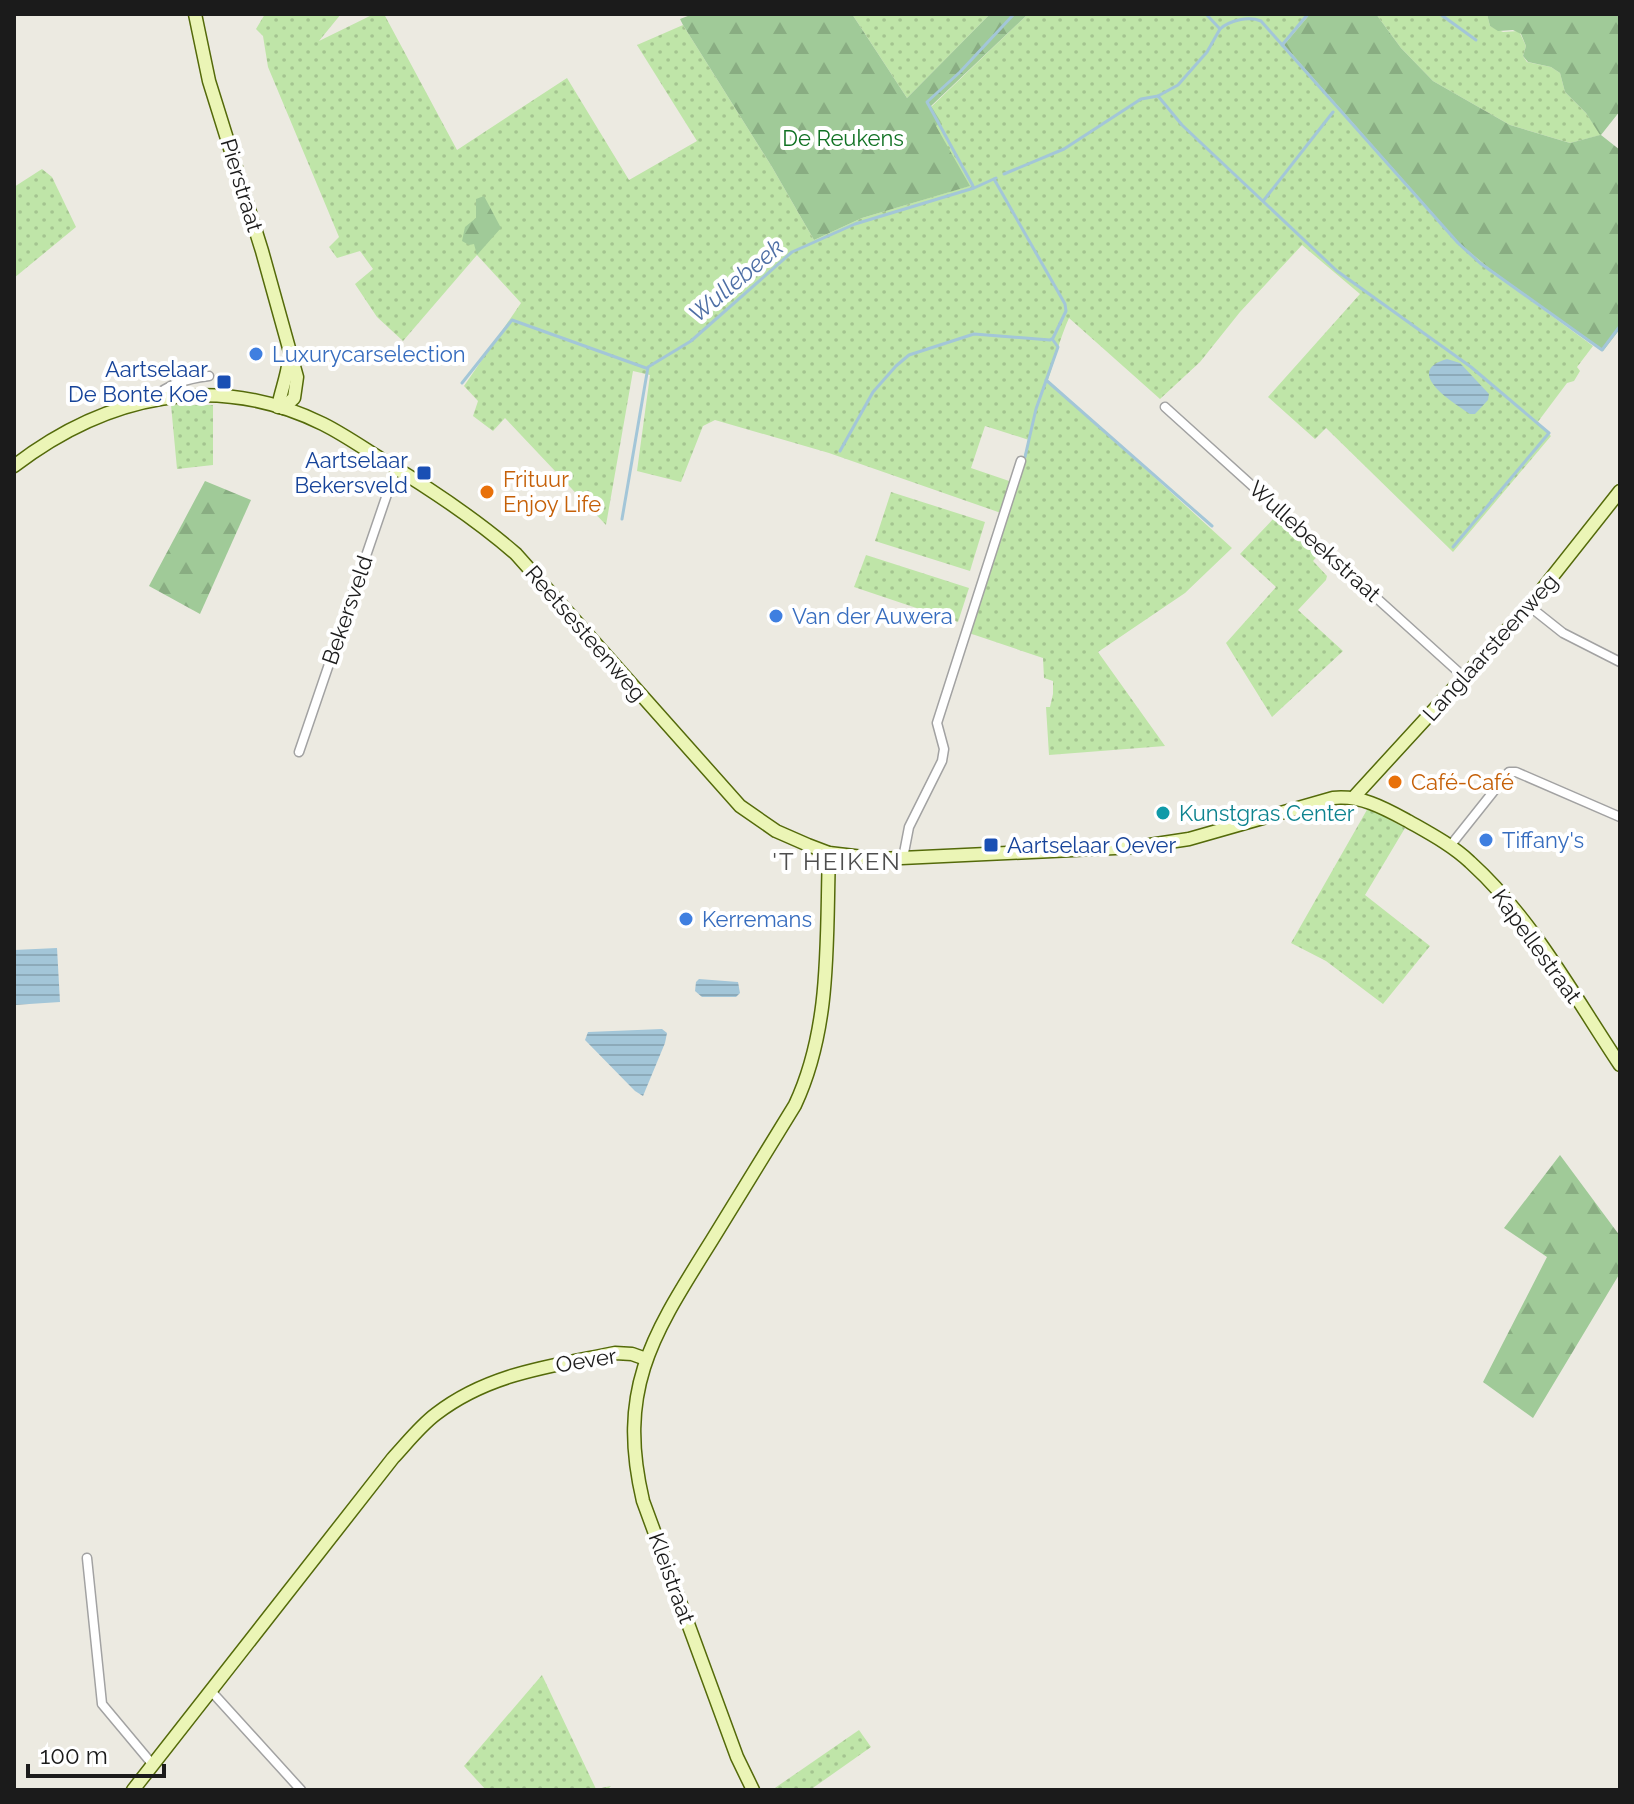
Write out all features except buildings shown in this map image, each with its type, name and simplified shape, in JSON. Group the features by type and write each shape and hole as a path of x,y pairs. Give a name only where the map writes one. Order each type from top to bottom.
{"street":[{"name":"Pierstraat","path":"195,14 209,81 297,377 294,398 306,417"},
{"path":"281,408 280,390 289,373 290,357"},
{"path":"151,400 164,387 190,378 209,376"},
{"path":"258,402 280,390"},
{"name":"Reetsesteenweg","path":"14,466 68,429 122,406 151,400 211,396 258,402 323,424 466,513 516,554 740,806 776,831 829,853 880,859 1136,847 1189,839 1333,798 1354,797"},
{"path":"281,408 294,398"},
{"name":"Wullebeekstraat","path":"1165,407 1464,677"},
{"path":"903,858 909,827 942,761 944,749 937,723 1021,461"},
{"name":"Bekersveld","path":"299,752 396,468"},
{"name":"Langlaarsteenweg","path":"1354,797 1529,606 1620,491"},
{"path":"1529,606 1563,633 1620,662"},
{"path":"1450,846 1509,772 1516,772 1620,817"},
{"name":"Kapellestraat","path":"1354,797 1392,812 1469,860 1515,909 1620,1065"},
{"name":"Oever","path":"133,1790 393,1458 434,1415 469,1391 508,1375 615,1353 646,1359 663,1319 795,1105 810,1070 823,1008 829,853"},
{"name":"Kleistraat","path":"646,1359 638,1386 633,1429 640,1489 737,1757 753,1790"},
{"path":"87,1558 102,1704 153,1765"},
{"path":"211,1691 301,1790"}],"green space":[{"path":"265,14 341,14 319,41 374,14 384,14 457,150 567,78 629,180 697,141 637,45 683,25 814,240 862,218 969,186 935,126 931,107 1028,14 1310,14 1284,45 1459,243 1503,280 1593,346 1577,367 1580,371 1574,381 1567,383 1537,423 1551,436 1453,552 1326,428 1315,439 1268,397 1360,294 1302,245 1240,312 1200,362 1160,399 1069,318 1048,380 1232,548 1185,593 1098,652 1165,746 1049,755 1046,707 1050,707 1053,681 1044,678 1043,658 963,631 1001,513 829,453 715,420 703,426 681,482 637,471 650,375 633,371 606,525 505,418 493,431 473,416 478,401 464,386 521,303 477,255 403,341 377,317 355,284 373,269 360,251 337,258 329,247 339,237 268,67 263,36 256,29","holes":["985,426 1029,440 1015,483 971,468"]},
{"name":"De Reukens","path":"693,14 852,14 907,98 990,14 1028,14 931,106 941,122 936,126 970,186 862,218 814,240 683,25 680,19"},
{"path":"852,14 990,14 907,98"},
{"path":"1310,14 1376,14 1401,48 1433,81 1510,125 1570,143 1600,135 1586,113 1565,92 1560,73 1551,67 1528,62 1523,56 1526,46 1521,34 1513,30 1498,31 1490,26 1487,14 1620,14 1620,111 1601,135 1620,150 1620,329 1603,351 1503,280 1459,243 1284,45"},
{"path":"1376,14 1487,14 1490,26 1503,32 1519,31 1526,46 1523,56 1527,62 1551,67 1560,73 1565,92 1586,113 1601,135 1570,143 1510,125 1433,81 1401,48"},
{"path":"42,169 52,177 76,227 14,278 14,187"},
{"path":"484,196 501,228 477,255 474,244 462,241 465,227 476,218 476,199"},
{"path":"171,405 213,405 213,465 177,469"},
{"path":"205,481 251,500 200,614 149,586"},
{"path":"891,492 985,522 970,571 875,541"},
{"path":"1280,516 1322,551 1313,561 1327,576 1298,610 1343,651 1272,717 1226,643 1276,587 1240,554 1275,517"},
{"path":"866,555 969,588 958,622 854,587"},
{"path":"1368,808 1405,828 1365,895 1430,946 1383,1004 1326,961 1291,943"},
{"path":"1560,1155 1620,1236 1620,1273 1533,1418 1483,1382 1547,1257 1504,1228"},
{"path":"542,1675 596,1789 611,1786 607,1790 486,1790 464,1766"},
{"path":"859,1730 871,1747 810,1790 772,1790"}],"water":[{"path":"1447,359 1460,363 1489,394 1488,400 1475,414 1470,414 1444,396 1430,379 1429,372 1434,365"},
{"path":"57,948 60,1002 14,1005 14,950"},
{"path":"699,979 738,982 740,993 736,997 702,997 695,991"},
{"path":"662,1029 667,1033 665,1043 643,1096 585,1040 588,1032"}],"waterway":[{"path":"973,186 927,102 1014,14"},
{"name":"Wullebeek","path":"1004,174 1064,149 1141,99 1158,96 1178,85 1207,52 1220,29 1206,14"},
{"path":"1282,45 1308,14"},
{"path":"1440,14 1476,40"},
{"path":"1220,29 1240,20 1261,21 1458,243 1480,263 1602,350 1620,326"},
{"path":"1158,96 1182,125 1337,271 1471,367 1549,433 1453,547"},
{"path":"1264,200 1333,112"},
{"name":"Wullebeek","path":"622,519 648,367 691,341 792,252 855,224 974,188 996,178"},
{"path":"840,451 873,392 909,355 974,334 1053,338 1066,311 1065,304 994,179"},
{"path":"462,383 512,320 646,368"},
{"path":"1025,457 1036,409 1058,347 1053,340"},
{"path":"1046,380 1212,526"}],"place":[{"name":"Luxurycarselection","path":"256,354"},
{"name":"Aartselaar De Bonte Koe","path":"224,382"},
{"name":"Aartselaar Bekersveld","path":"424,473"},
{"name":"Frituur Enjoy Life","path":"487,492"},
{"name":"Van der Auwera","path":"776,616"},
{"name":"Café-Café","path":"1395,782"},
{"name":"Kunstgras Center","path":"1163,813"},
{"name":"Tiffany's","path":"1486,840"},
{"name":"Aartselaar Oever","path":"991,845"},
{"name":"Kerremans","path":"686,919"}],"district":[{"name":"'T HEIKEN","path":"837,861"}]}
